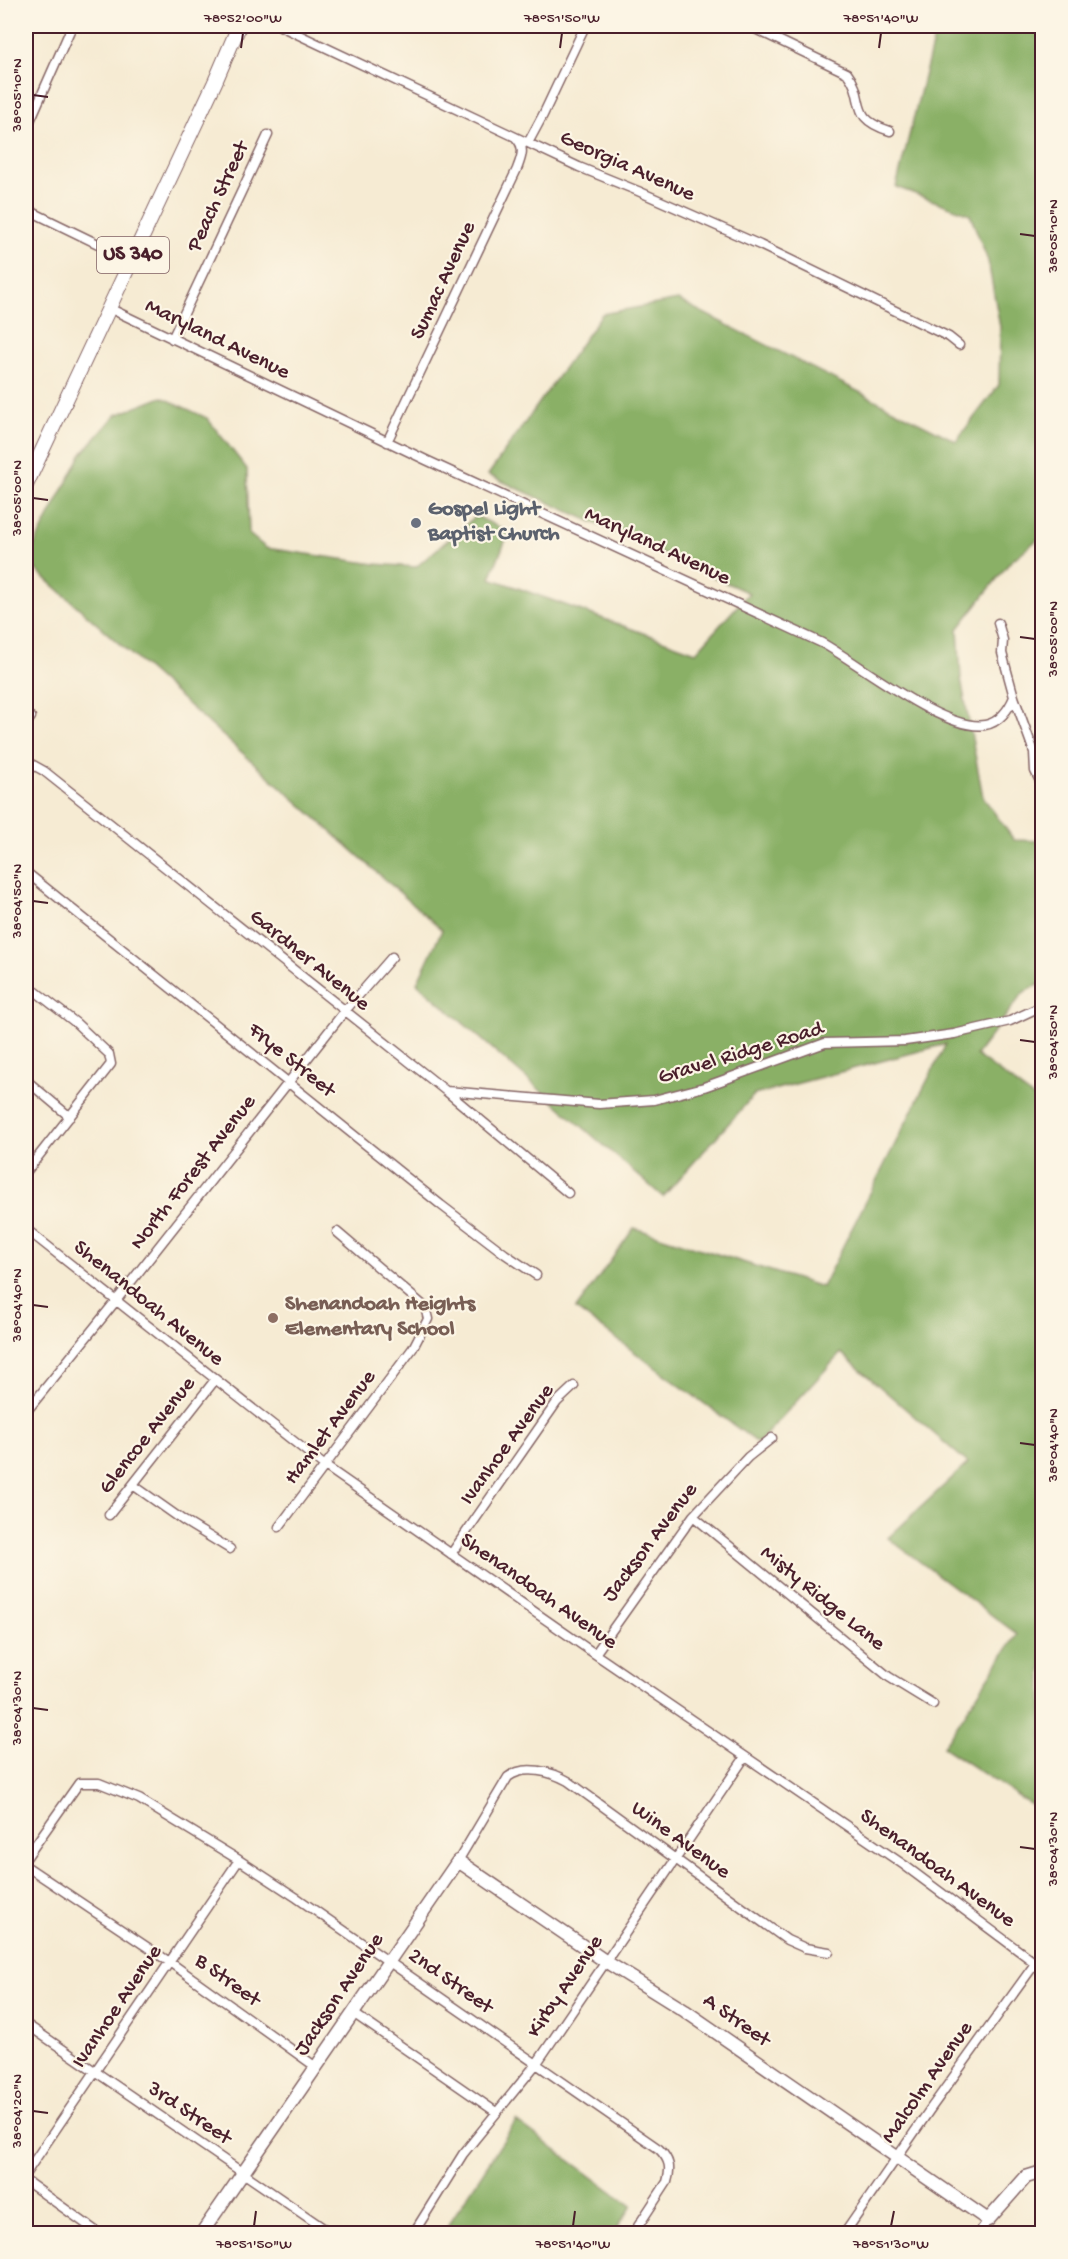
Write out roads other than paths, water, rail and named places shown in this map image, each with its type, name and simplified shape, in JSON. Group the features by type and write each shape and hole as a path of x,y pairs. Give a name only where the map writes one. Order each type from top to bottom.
{"main road":[{"name":"US 340","path":"26,484 239,26"}],"street":[{"path":"26,130 72,26"},
{"name":"Georgia Avenue","path":"280,26 579,167 752,242 949,337 959,345"},
{"path":"528,143 585,26"},
{"path":"749,26 847,74 855,86 862,114 870,123 890,131"},
{"name":"Peach Street","path":"172,339 268,135"},
{"name":"Sumac Avenue","path":"387,442 517,169 522,156 522,148 515,136"},
{"path":"26,209 131,260"},
{"name":"Maryland Avenue","path":"109,308 387,442 822,643 874,678 950,719 966,725 987,725 1005,714 1014,697"},
{"path":"998,623 1003,640 1002,653 1014,697 1034,753 1035,771 1042,785"},
{"name":"Gardner Avenue","path":"26,760 44,771 446,1091 568,1193"},
{"name":"Frye Street","path":"26,872 486,1240 536,1275"},
{"name":"North Forest Avenue","path":"26,1412 344,1012 392,957"},
{"path":"26,984 76,1023 109,1054 111,1059 109,1069 26,1172"},
{"name":"Gravel Ridge Road","path":"446,1091 556,1102 623,1103 672,1096 728,1079 825,1043 905,1041 954,1034 1010,1021 1042,1006"},
{"path":"26,1080 70,1117"},
{"name":"Shenandoah Avenue","path":"26,1229 115,1302 325,1466 904,1865 1039,1965"},
{"name":"Hamlet Avenue","path":"279,1527 413,1348 428,1319 425,1307 337,1232"},
{"name":"Glencoe Avenue","path":"109,1515 215,1380"},
{"name":"Ivanhoe Avenue","path":"452,1554 557,1402 574,1386"},
{"name":"Jackson Avenue","path":"595,1654 693,1516 748,1458 772,1438"},
{"path":"133,1485 184,1521 230,1549"},
{"name":"Misty Ridge Lane","path":"693,1516 889,1677 933,1704"},
{"name":"Kirby Avenue","path":"412,2234 463,2154 537,2063 745,1757"},
{"name":"Wine Avenue","path":"508,1777 527,1770 566,1780 787,1940 805,1948 829,1952"},
{"name":"Jackson Avenue","path":"201,2234 458,1861 508,1777"},
{"name":"2nd Street","path":"26,1858 79,1783 99,1783 139,1799 239,1860 659,2149 667,2157 670,2167 667,2182 633,2234"},
{"name":"Ivanhoe Avenue","path":"26,2173 239,1860"},
{"name":"A Street","path":"458,1861 605,1961 686,2011 988,2220"},
{"name":"B Street","path":"26,1866 171,1963 316,2067"},
{"name":"Malcolm Avenue","path":"844,2234 1039,1965 1042,1954"},
{"path":"353,2013 496,2112"},
{"name":"3rd Street","path":"26,2024 332,2234"},
{"path":"978,2234 1026,2177 1042,2172"},
{"path":"26,2181 100,2234"}],"place":[{"name":"Gospel Light Baptist Church","path":"416,523"},
{"name":"Shenandoah Heights Elementary School","path":"273,1318"}]}
